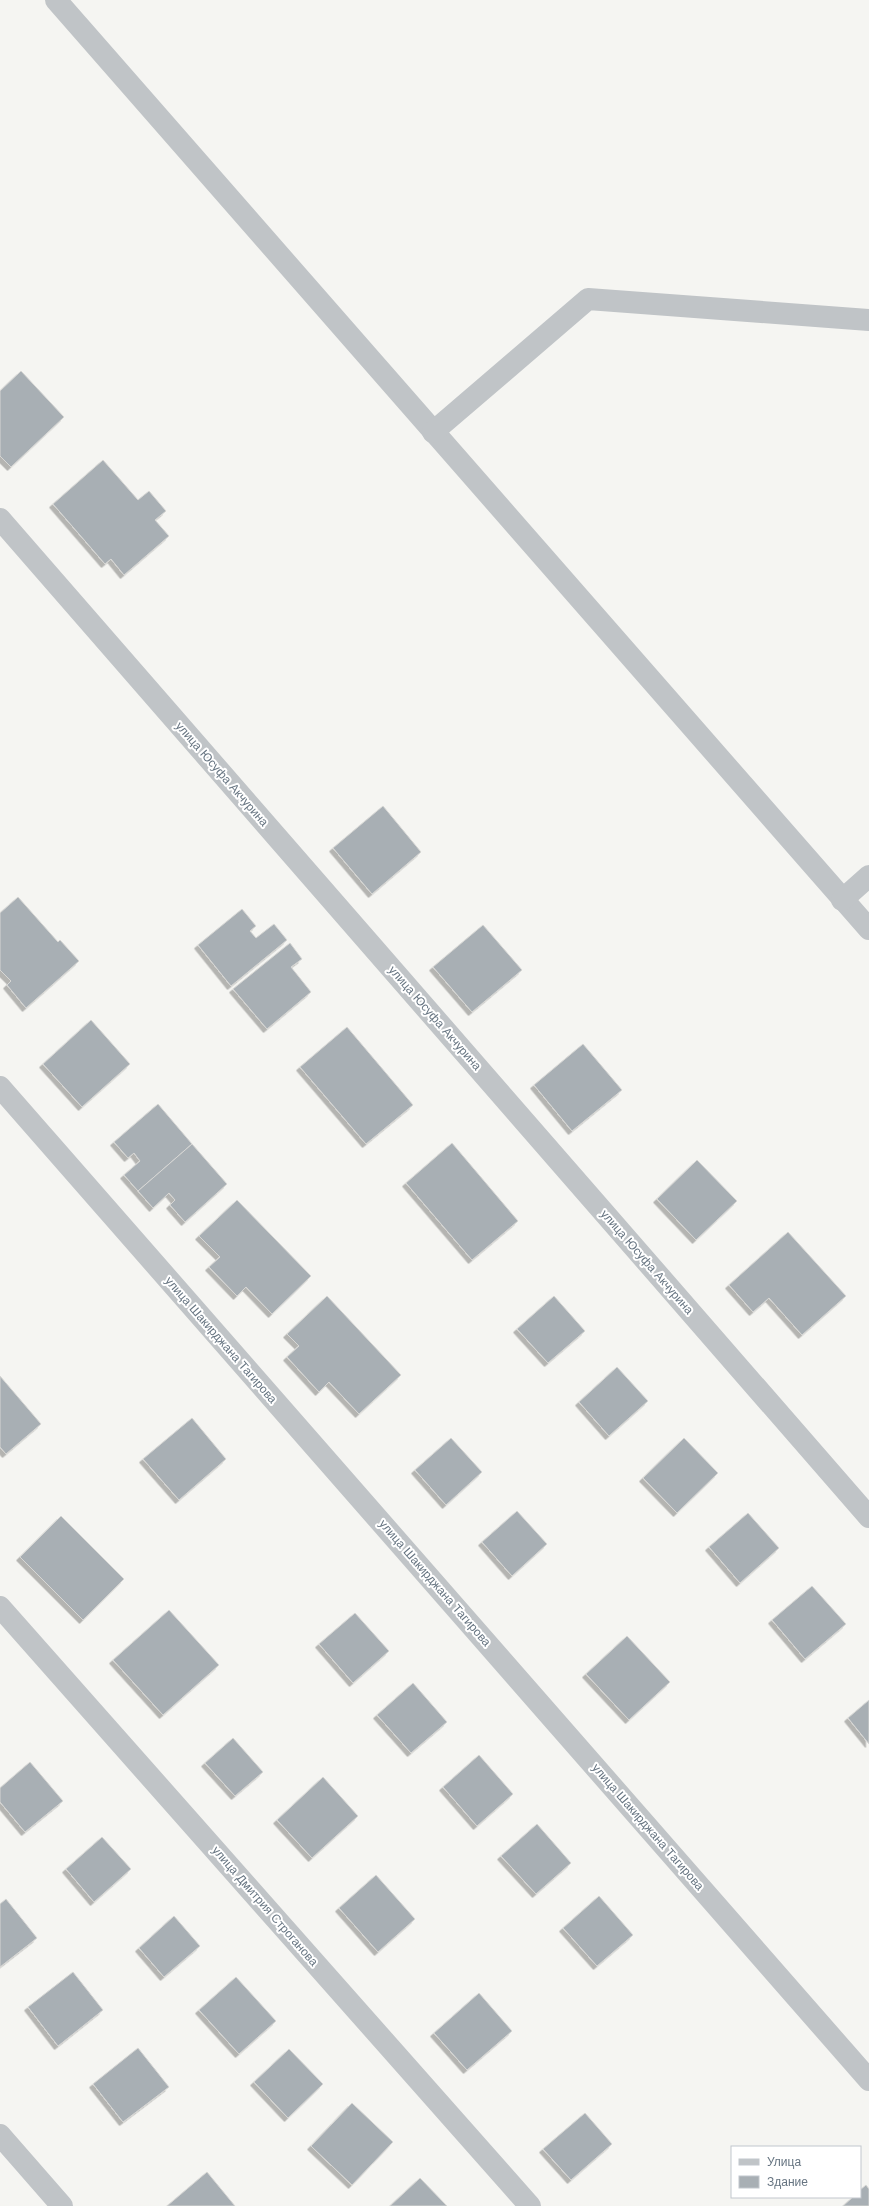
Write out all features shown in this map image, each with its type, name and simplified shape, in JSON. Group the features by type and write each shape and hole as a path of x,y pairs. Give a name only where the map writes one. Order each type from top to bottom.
{"street":[{"path":"56,0 842,900 869,929"},
{"path":"433,432 588,299 869,320"},
{"name":"улица Юсуфа Акчурина","path":"0,519 869,1517"},
{"path":"842,900 869,876"},
{"name":"улица Шакирджана Тагирова","path":"0,1087 869,2080"},
{"name":"улица Дмитрия Строганова","path":"0,1607 530,2206"},
{"path":"0,2135 62,2206"}],"building":[{"path":"21,371 64,417 11,467 0,456 0,391"},
{"path":"103,460 138,500 149,491 166,511 155,520 169,536 124,575 111,559 105,564 53,504"},
{"path":"383,806 421,852 372,894 333,848"},
{"path":"18,897 58,942 60,940 79,961 26,1008 7,985 11,981 0,970 0,913"},
{"path":"242,909 256,926 250,931 256,938 274,924 287,940 231,986 198,945"},
{"path":"483,925 522,970 472,1012 433,967"},
{"path":"290,943 302,959 291,967 311,992 267,1029 233,989"},
{"path":"91,1020 130,1064 82,1107 43,1064"},
{"path":"347,1027 413,1105 366,1144 300,1067"},
{"path":"583,1044 622,1090 572,1131 534,1085"},
{"path":"158,1104 192,1144 138,1191 124,1175 140,1161 134,1153 128,1158 114,1142"},
{"path":"452,1143 518,1221 472,1260 406,1183"},
{"path":"192,1144 227,1184 185,1222 170,1205 175,1200 169,1193 153,1208 138,1191"},
{"path":"697,1160 737,1201 696,1240 657,1199"},
{"path":"237,1200 311,1276 272,1314 246,1287 237,1296 209,1267 220,1257 199,1236"},
{"path":"788,1232 846,1296 802,1335 769,1298 753,1312 729,1285"},
{"path":"327,1296 401,1375 359,1414 329,1382 319,1392 287,1357 299,1346 287,1334"},
{"path":"554,1296 585,1331 548,1363 517,1329"},
{"path":"617,1367 648,1401 609,1436 579,1402"},
{"path":"0,1376 41,1424 6,1454 0,1447"},
{"path":"192,1418 226,1459 179,1500 143,1459"},
{"path":"451,1438 482,1472 446,1505 415,1470"},
{"path":"684,1438 718,1473 677,1513 643,1478"},
{"path":"517,1511 547,1544 512,1576 482,1542"},
{"path":"748,1513 779,1548 740,1583 709,1547"},
{"path":"61,1516 124,1579 83,1620 20,1557"},
{"path":"812,1586 846,1624 805,1659 772,1620"},
{"path":"169,1610 219,1665 163,1715 113,1660"},
{"path":"355,1613 389,1651 353,1683 319,1644"},
{"path":"627,1636 670,1682 629,1720 586,1674"},
{"path":"413,1683 447,1722 411,1753 377,1715"},
{"path":"869,1700 869,1744 848,1718"},
{"path":"233,1738 263,1772 235,1796 205,1763"},
{"path":"479,1755 513,1794 477,1826 443,1787"},
{"path":"30,1762 63,1801 25,1832 0,1802 0,1788"},
{"path":"323,1777 358,1816 312,1858 277,1820"},
{"path":"537,1824 571,1863 536,1894 501,1856"},
{"path":"102,1837 131,1869 94,1902 66,1869"},
{"path":"376,1875 415,1919 378,1952 339,1908"},
{"path":"599,1896 633,1935 597,1966 563,1928"},
{"path":"6,1899 37,1938 0,1967 0,1904"},
{"path":"174,1916 200,1946 164,1977 139,1948"},
{"path":"73,1972 103,2010 58,2046 28,2007"},
{"path":"236,1977 276,2021 239,2054 199,2010"},
{"path":"479,1993 512,2031 467,2070 434,2033"},
{"path":"138,2048 169,2087 123,2122 93,2084"},
{"path":"289,2049 323,2084 288,2118 254,2082"},
{"path":"352,2103 393,2142 352,2185 311,2146"},
{"path":"585,2113 612,2144 571,2180 543,2149"},
{"path":"207,2172 235,2206 167,2206"},
{"path":"420,2178 447,2206 390,2206"},
{"path":"866,2185 869,2189 869,2206 843,2206 852,2198 861,2198 861,2189"}]}
